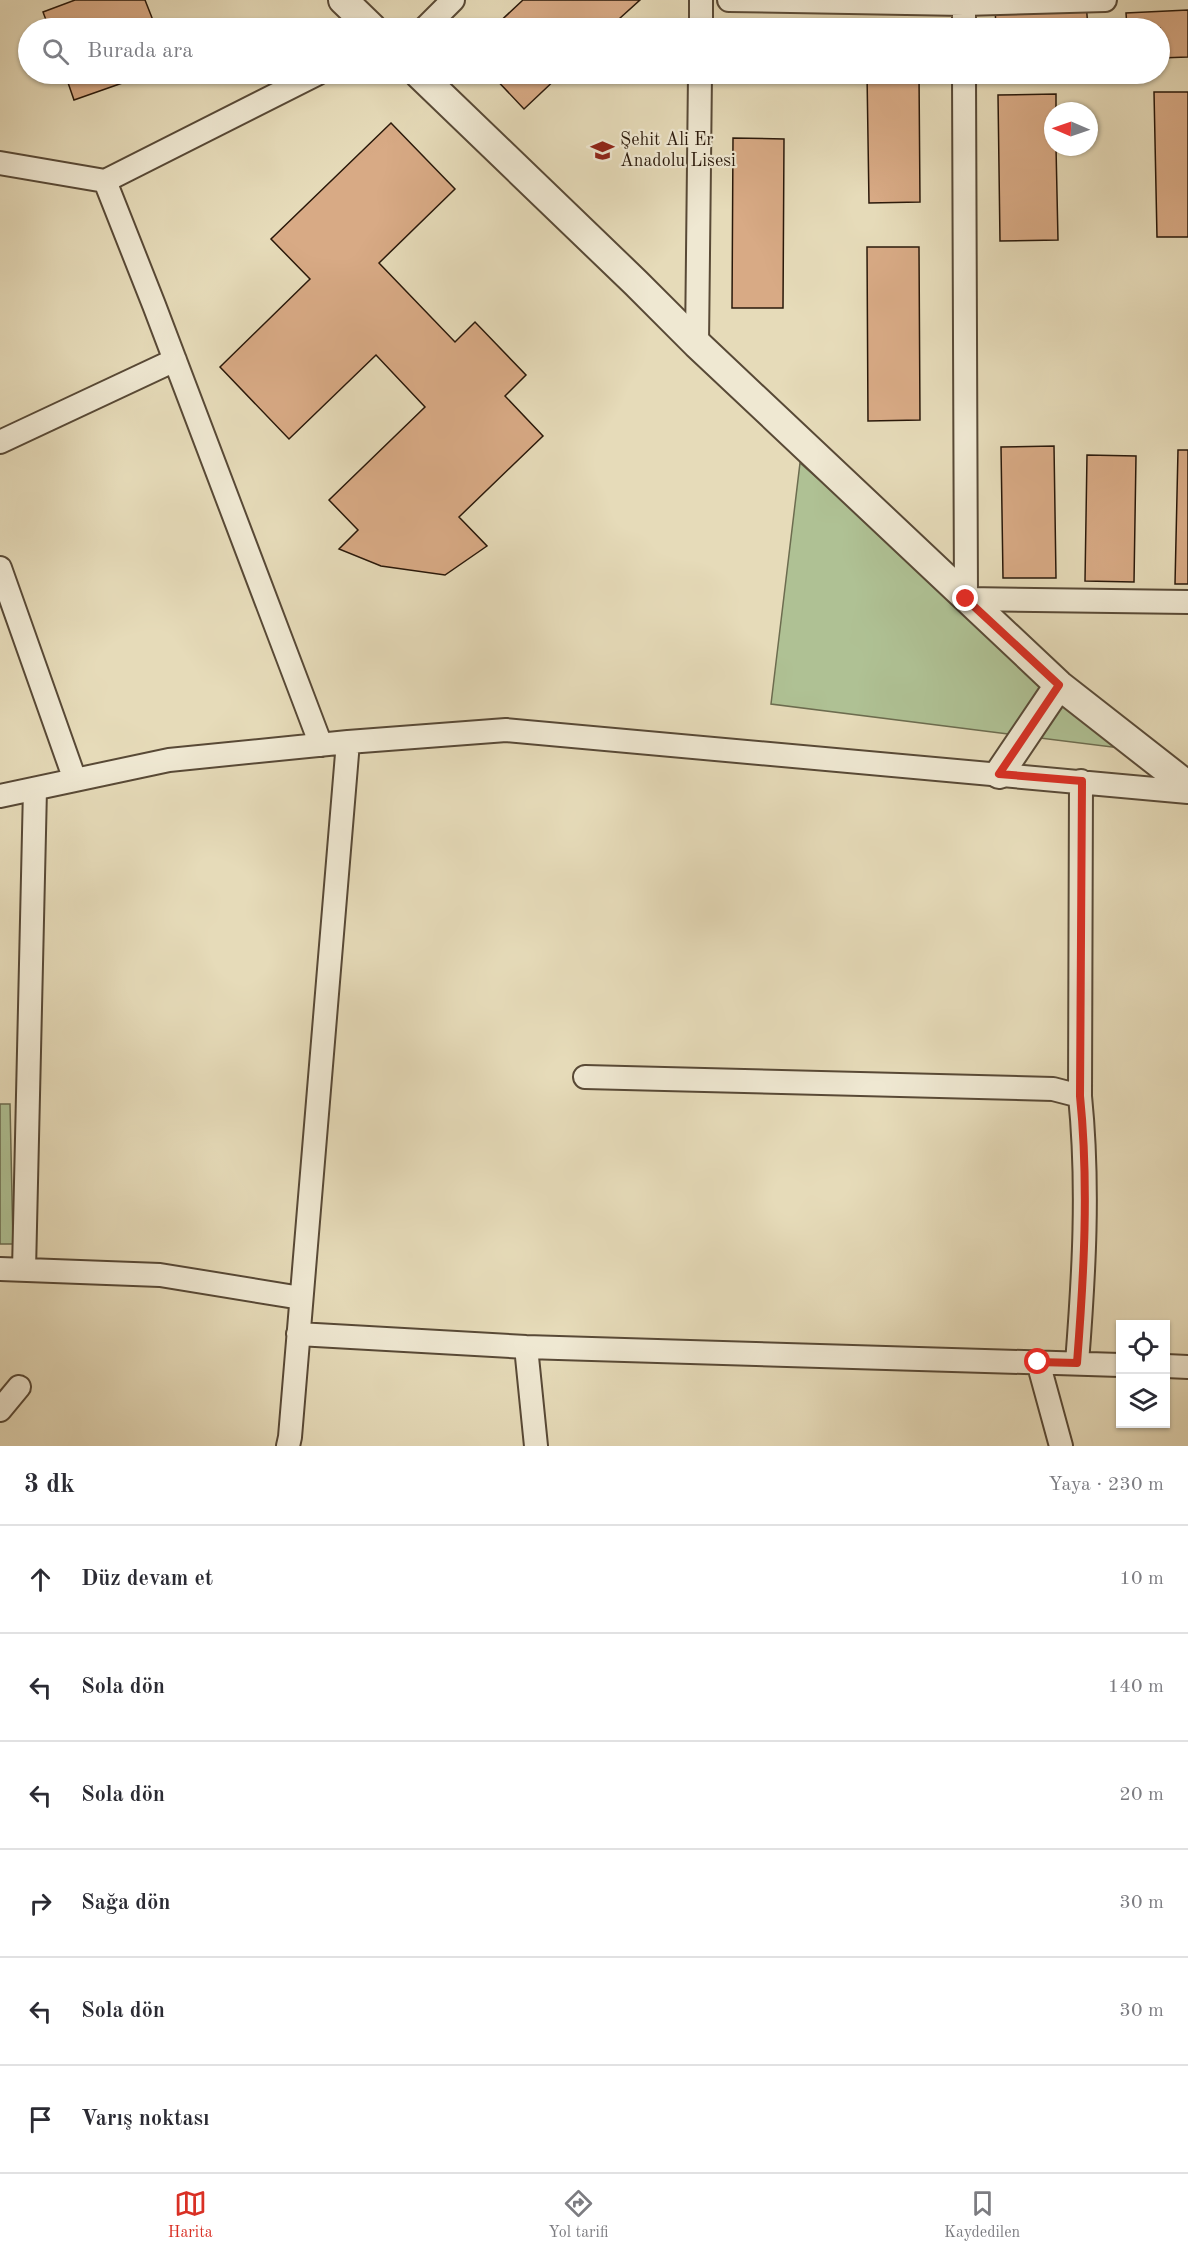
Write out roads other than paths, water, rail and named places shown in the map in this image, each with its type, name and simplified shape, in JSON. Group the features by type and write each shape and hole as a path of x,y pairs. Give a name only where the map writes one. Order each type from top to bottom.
{"street":[{"path":"343,0 362,18"},
{"path":"434,18 453,0"},
{"path":"701,0 701,18"},
{"path":"729,0 964,2 1105,0"},
{"path":"964,2 964,18"},
{"path":"0,163 105,181 297,84"},
{"path":"429,84 697,344 966,599 1059,685 1188,786"},
{"path":"697,344 700,84"},
{"path":"964,84 966,599"},
{"path":"105,181 321,745"},
{"path":"0,442 175,360"},
{"path":"0,568 75,780"},
{"path":"966,599 1188,602"},
{"path":"999,774 1059,685"},
{"path":"0,796 169,760 348,742 506,730 1188,792"},
{"path":"288,1446 348,742"},
{"path":"1077,1363 1086,1196 1080,1096 1082,781"},
{"path":"24,1270 35,789"},
{"path":"585,1077 1053,1089 1080,1096"},
{"path":"0,1269 160,1275 301,1298"},
{"path":"298,1334 526,1347 1116,1365"},
{"path":"526,1347 536,1446"},
{"path":"1038,1362 1061,1446"},
{"path":"1170,1366 1188,1366"},
{"path":"0,1410 19,1387"}],"place":[{"name":"Şehit Ali Er Anadolu Lisesi","path":"602,150"}]}
